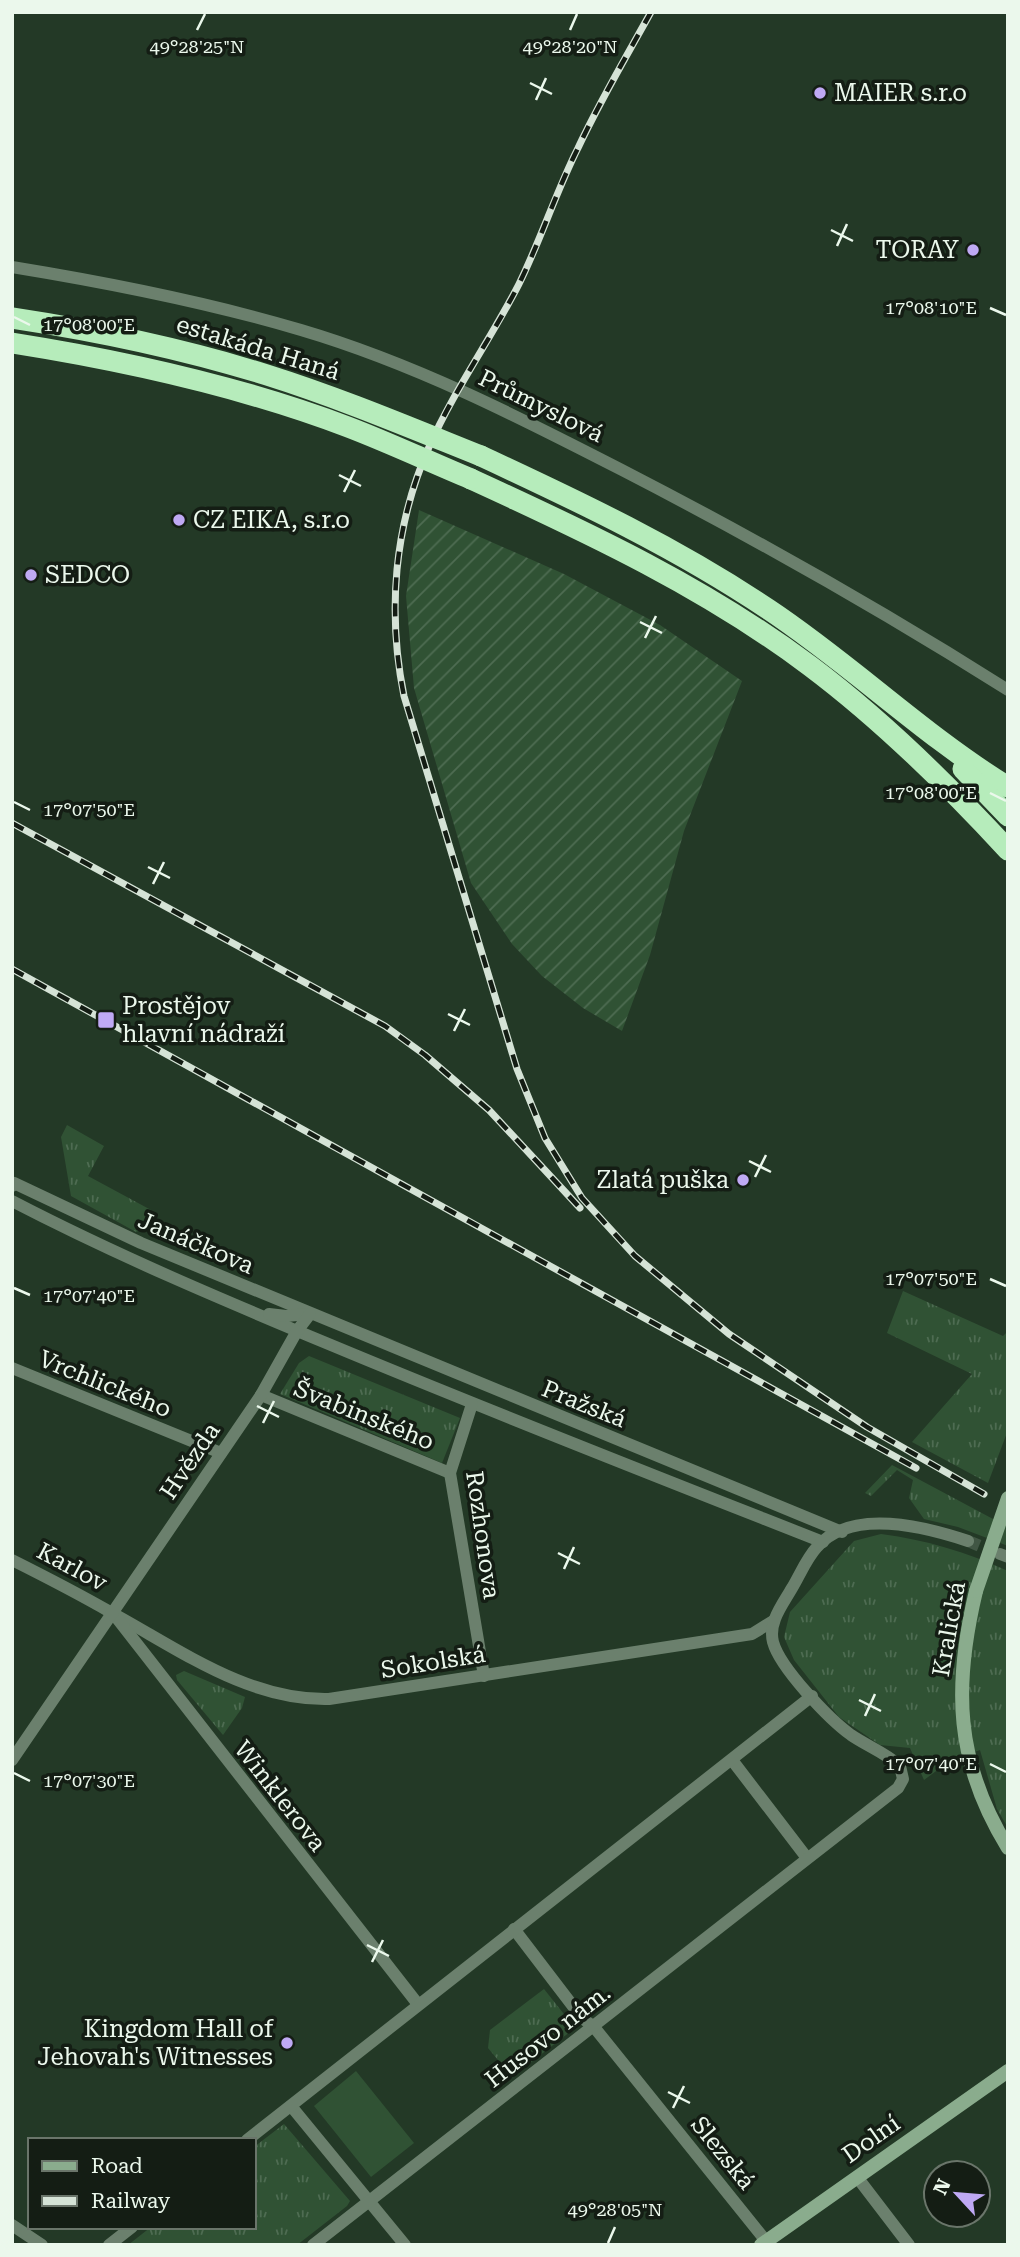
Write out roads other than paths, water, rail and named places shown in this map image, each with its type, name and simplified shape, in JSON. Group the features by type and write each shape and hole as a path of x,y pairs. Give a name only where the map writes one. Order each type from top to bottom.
{"highway":[{"name":"estakáda Haná","path":"12,318 112,335 266,375 354,405 481,456 601,512 710,572 813,641 898,707"},
{"name":"estakáda Haná","path":"12,343 116,362 261,398 348,427 591,534 690,587 810,666 880,724 964,803 1008,850"},
{"path":"898,707 1008,787"},
{"path":"898,707 979,784 1008,816"}],"main road":[{"name":"Kralická","path":"1008,1498 976,1591 962,1664 962,1724 979,1795 1008,1847"},
{"name":"Dolní","path":"763,2243 1008,2071"}],"street":[{"name":"Průmyslová","path":"12,267 163,294 292,327 474,396 701,511 929,640 1008,690"},
{"name":"Janáčkova","path":"13,1184 141,1243 310,1314"},
{"name":"Janáčkova","path":"12,1202 134,1262 472,1404"},
{"path":"134,1262 141,1243"},
{"name":"Janáčkova","path":"248,1310 286,1317 310,1314"},
{"name":"Hvězda","path":"12,1760 261,1395 297,1331 310,1314"},
{"name":"Pražská","path":"310,1314 842,1532"},
{"name":"Vrchlického","path":"12,1368 221,1453"},
{"name":"Švabinského","path":"261,1395 450,1473"},
{"name":"Pražská","path":"472,1404 823,1542"},
{"name":"Rozhonova","path":"472,1404 450,1473 484,1676"},
{"path":"250,2138 416,2003 812,1696 774,1646 773,1621 812,1554 823,1542 842,1532 895,1524 929,1529 968,1541"},
{"name":"Karlov","path":"12,1560 112,1612"},
{"name":"Sokolská","path":"112,1612 186,1655 247,1684 296,1698 329,1699 752,1634 773,1621"},
{"name":"Winklerova","path":"112,1612 416,2003"},
{"name":"Husovo nám.","path":"313,2245 898,1788 903,1779 900,1766 849,1733 812,1696"},
{"path":"732,1760 807,1858"},
{"name":"Slezská","path":"514,1929 763,2243"},
{"path":"291,2106 405,2245"},
{"path":"857,2177 909,2245"},
{"path":"12,2225 42,2245"},
{"path":"109,2245 129,2229"}],"tunnel":[{"path":"968,1541 997,1553"}],"railway":[{"path":"651,12 586,131 519,284 450,405 417,477 401,538 395,601 404,696 517,1069 545,1138 582,1198 635,1256 729,1334 867,1427 984,1494"},
{"path":"12,823 385,1026 425,1055 489,1110 580,1208"},
{"path":"12,969 916,1468"}],"place":[{"name":"MAIER s.r.o","path":"820,93"},
{"name":"TORAY","path":"973,250"},
{"name":"CZ EIKA, s.r.o","path":"179,520"},
{"name":"SEDCO","path":"31,575"},
{"name":"Prostějov hlavní nádraží","path":"106,1020"},
{"name":"Zlatá puška","path":"743,1180"},
{"name":"Kingdom Hall of Jehovah's Witnesses","path":"287,2043"}]}
